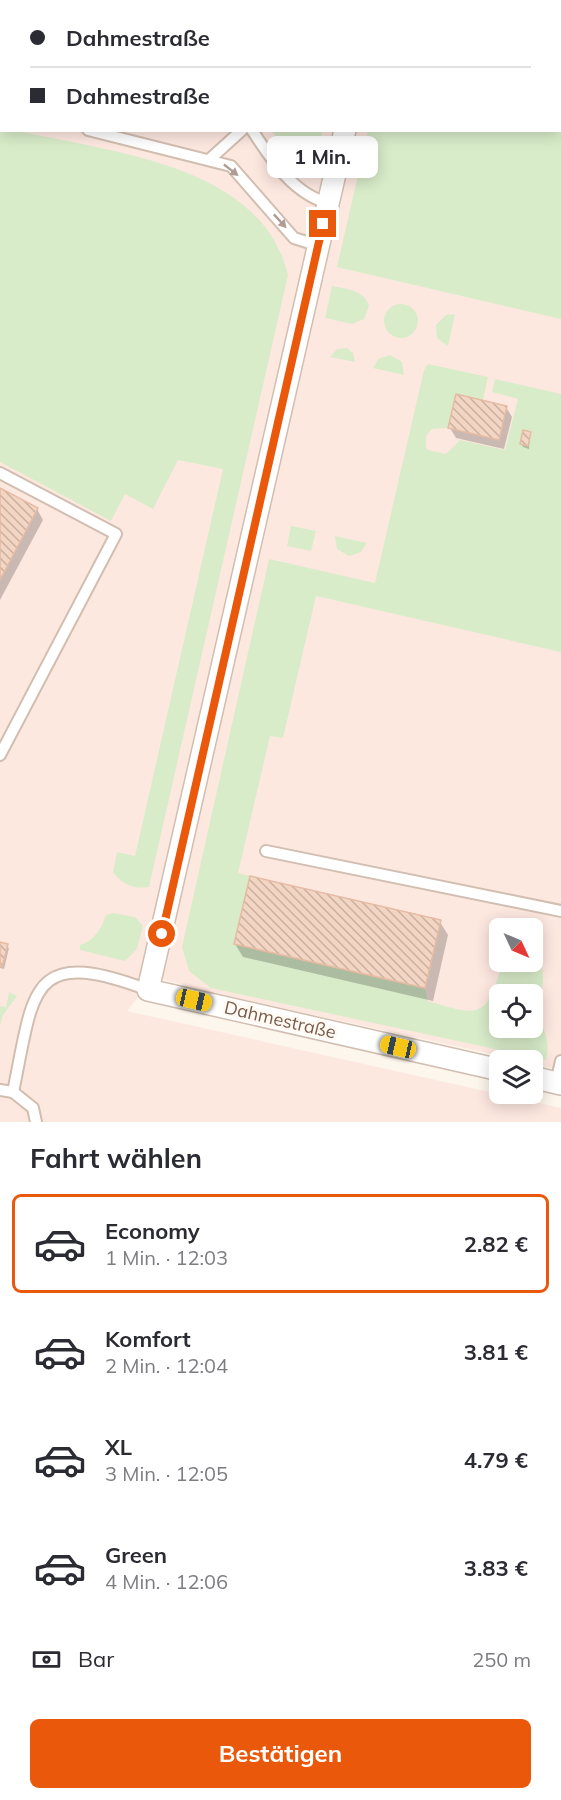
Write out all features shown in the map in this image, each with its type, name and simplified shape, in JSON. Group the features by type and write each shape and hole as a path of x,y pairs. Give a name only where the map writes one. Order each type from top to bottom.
{"street":[{"path":"148,990 345,132"},
{"name":"Dahmestraße","path":"148,990 489,1068"},
{"path":"543,1079 559,1083"}],"lane":[{"path":"96,132 231,166 294,238 318,246"},
{"path":"210,159 240,132"},
{"path":"253,132 274,165 314,200 328,203"},
{"path":"0,473 116,534 0,755"},
{"path":"266,851 561,911"},
{"path":"13,1092 34,997 44,983 59,974 77,972 113,977 148,990"},
{"path":"559,1083 561,1061"},
{"path":"0,1090 13,1092 33,1108 36,1122"}],"shaded area":[{"path":"0,132 561,132 561,1070 543,1066 543,1050 489,1050 489,1053 209,992 154,977 127,1011 489,1092 489,1104 543,1104 561,1108 561,1122 0,1122"}],"green space":[{"path":"0,132 23,132 95,147 178,169 215,186 248,209 273,238 288,275 149,887 139,888 129,885 113,872 117,852 135,856 223,469 178,460 153,509 125,494 111,521 0,462"},
{"path":"273,132 322,132 315,162 289,155"},
{"path":"368,132 561,132 561,319 337,267"},
{"path":"332,286 355,291 364,297 369,306 364,319 352,324 325,318"},
{"path":"401,304 413,309 418,321 413,333 401,338 389,333 384,321 389,309"},
{"path":"455,314 448,346 437,338 436,325 446,315"},
{"path":"347,348 353,353 355,362 330,357 337,349"},
{"path":"390,355 402,362 404,375 373,368 378,359"},
{"path":"428,364 488,377 483,400 456,394 448,428 432,429 426,436 428,450 446,454 460,440 505,450 518,399 492,392 495,379 561,394 561,652 316,596 283,738 270,736 238,873 250,876 234,944 425,988 428,1001 461,1010 471,1011 480,1008 489,998 489,1038 543,1038 543,1026 547,1042 546,1060 543,1059 543,1050 499,1050 211,988 189,971 182,947 269,559 375,583 424,370"},
{"path":"291,526 316,531 311,551 287,546"},
{"path":"335,536 367,543 361,552 349,556 337,549"},
{"path":"113,913 135,917 143,926 137,949 125,961 80,950 80,945 97,933 106,915"},
{"path":"500,972 542,972 543,984 496,984"},
{"path":"9,992 17,996 3,1015 0,1025 0,1006 6,1007"}],"building":[{"path":"456,394 507,406 499,440 448,428"},
{"path":"523,430 531,432 528,446 520,444"},
{"path":"0,488 38,508 0,580"},
{"path":"250,876 441,920 425,988 234,944"},
{"path":"0,942 8,944 2,967 0,966"}],"route":[{"path":"162,934 323,224"}]}
